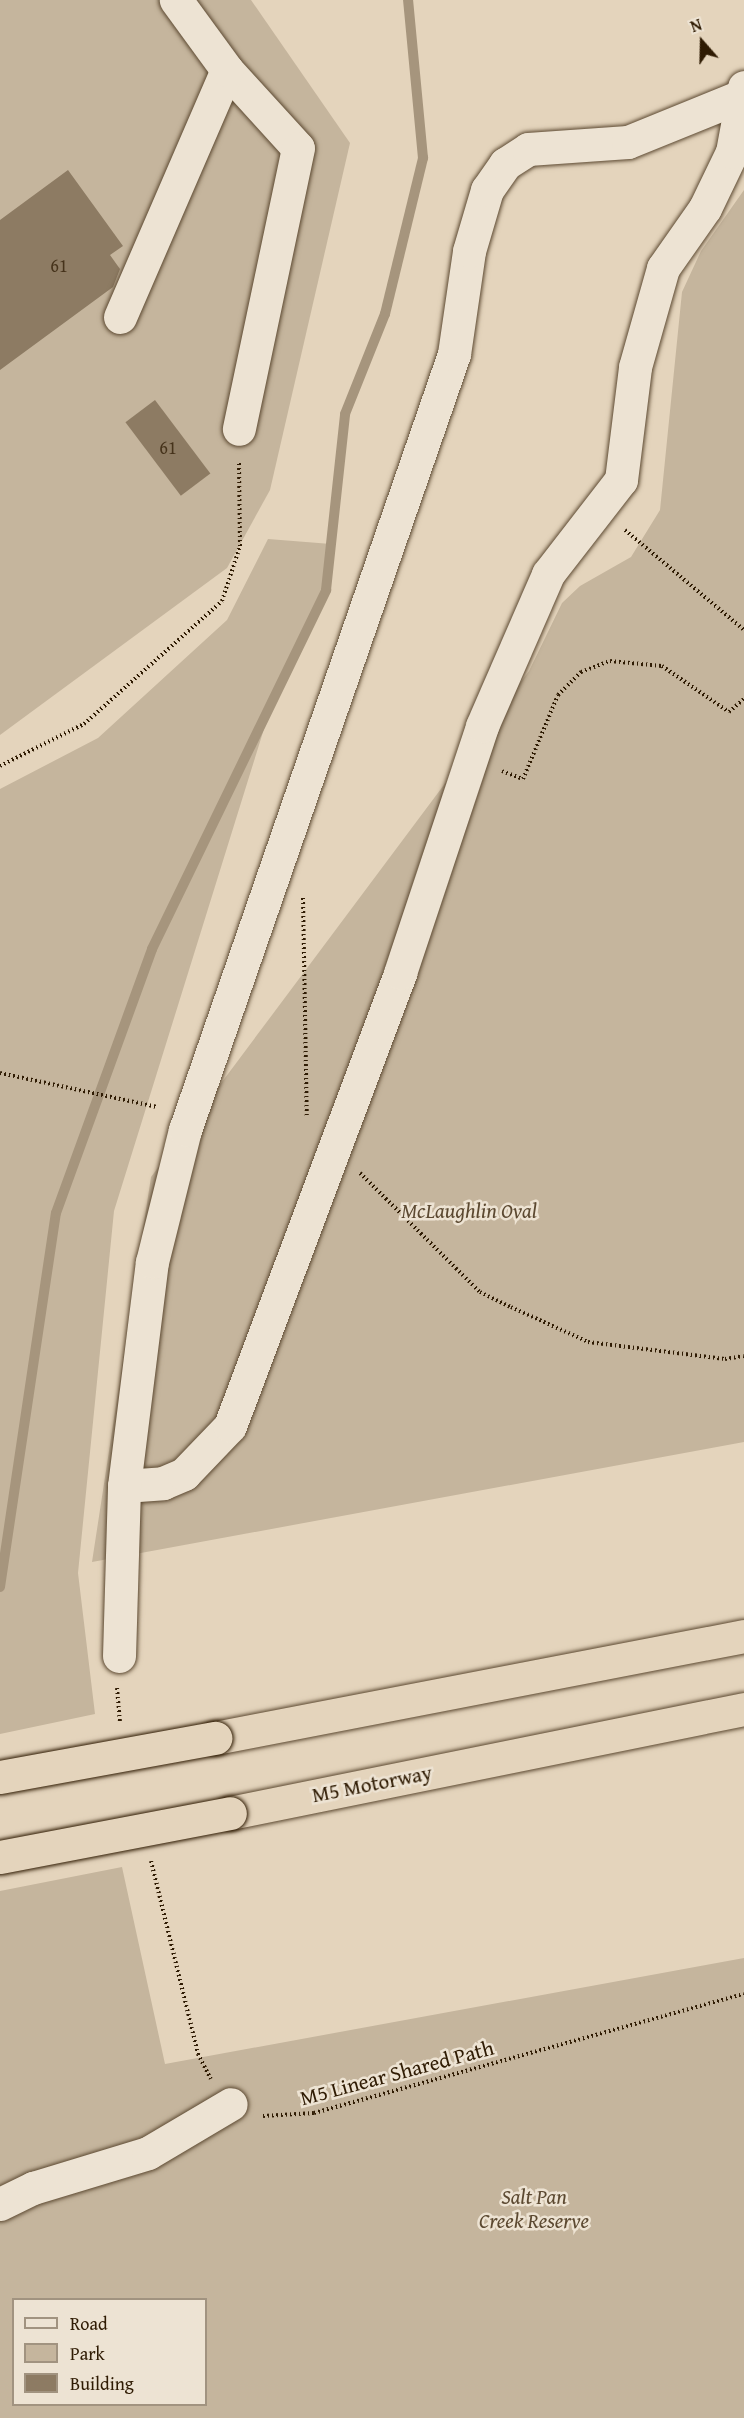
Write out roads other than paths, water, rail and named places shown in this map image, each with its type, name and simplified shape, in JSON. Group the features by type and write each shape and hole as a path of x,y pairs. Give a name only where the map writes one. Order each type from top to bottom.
{"highway":[{"path":"0,1777 744,1636"},
{"name":"M5 Motorway","path":"0,1857 230,1813 744,1708"}],"lane":[{"path":"176,0 227,70 298,148 239,429"},
{"path":"120,317 227,70"},
{"path":"124,1486 163,1483 184,1474 230,1426 400,973 468,760 548,574 621,480 635,367 663,268 705,208 732,152 742,92"},
{"path":"119,1656 124,1486 152,1262 185,1130 454,354 469,251 487,190 505,164 528,149 628,142 742,92"},
{"path":"0,2204 33,2188 148,2153 231,2104"}],"waterway":[{"path":"0,1587 56,1213 152,949 326,590 345,414 385,314 423,158 408,0"}],"park label":[{"name":"McLaughlin Oval","path":"469,1211"},
{"name":"Salt Pan Creek Reserve","path":"534,2209"}]}
